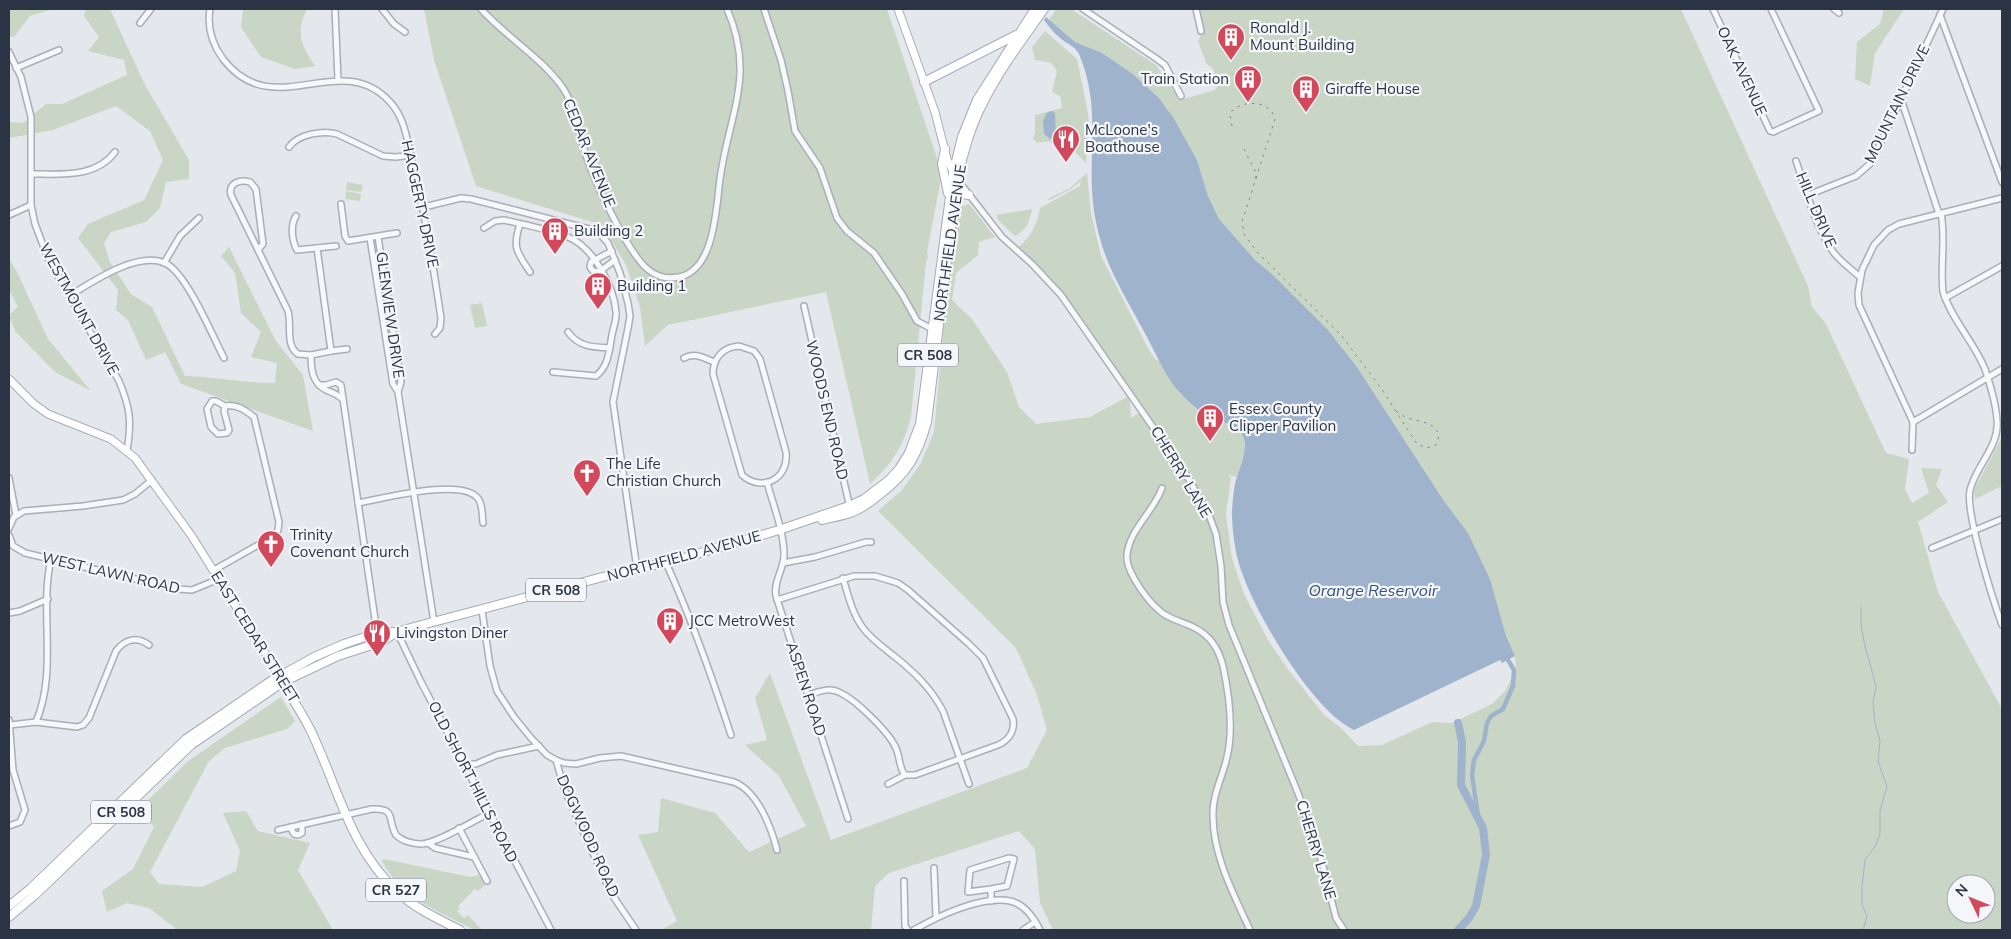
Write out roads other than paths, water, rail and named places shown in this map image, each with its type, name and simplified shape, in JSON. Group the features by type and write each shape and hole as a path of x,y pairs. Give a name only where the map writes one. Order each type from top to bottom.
{"main road":[{"path":"898,9 955,177"},
{"name":"NORTHFIELD AVENUE","path":"1013,48 1018,34 1035,9"},
{"name":"NORTHFIELD AVENUE","path":"850,510 889,480 900,468 912,447 920,424 958,148 971,113 988,80 1044,9"},
{"path":"924,82 1018,34"},
{"path":"945,149 942,164 952,197 958,193 969,195"},
{"name":"NORTHFIELD AVENUE","path":"397,632 666,563 850,510 872,501 905,472 919,447 927,422 952,197"},
{"name":"EAST CEDAR STREET","path":"9,379 34,404 48,414 99,434 126,450 135,458 214,570 281,679 310,729 346,815 365,854 397,892 414,905 460,930"},
{"name":"CR 508","path":"9,917 178,752 186,739 322,653 377,633 397,632"},
{"name":"CR 508","path":"281,679 350,651 381,642 397,632"},
{"path":"350,651 353,647 376,640 377,633"},
{"name":"CR 508","path":"9,906 34,891"}],"street":[{"path":"140,23 151,9"},
{"name":"HAGGERTY DRIVE","path":"210,9 211,34 218,52 232,69 250,81 260,85 282,88 338,80 365,84 388,100 394,107 404,126 424,208 441,318 440,328 435,334"},
{"path":"335,9 338,80"},
{"path":"382,9 394,24 404,32"},
{"name":"CEDAR AVENUE","path":"482,9 549,73 563,89 576,116 585,152 600,190 638,261 651,272 672,277 686,275 694,270 702,263 708,249 741,72 738,38 727,9"},
{"path":"764,9 781,60 794,131 820,168 837,218 847,231 874,253 902,294 917,321 932,329"},
{"path":"1084,9 1165,66 1182,96"},
{"path":"1196,9 1201,31"},
{"name":"OAK AVENUE","path":"1713,9 1770,131 1773,132 1818,112 1771,9"},
{"path":"1834,9 1839,13"},
{"name":"MOUNTAIN DRIVE","path":"1808,195 1856,176 1871,163 1943,9"},
{"path":"1940,15 2002,182"},
{"path":"16,68 59,50"},
{"name":"WESTMOUNT DRIVE","path":"9,52 26,93 32,117 31,205 44,250 119,381 125,397 130,423 126,450"},
{"path":"1901,98 1943,226 1942,279 1945,298 1984,368 1997,418 1996,440 1975,476 1970,490 1969,505 1974,530 2002,625"},
{"path":"289,147 300,136 329,133 337,134 383,156 396,158 411,155"},
{"path":"32,174 83,172 100,166 109,160 115,152"},
{"name":"HILL DRIVE","path":"1796,161 1812,209 1833,252 1860,277"},
{"name":"CHERRY LANE","path":"955,177 1002,237 1032,264 1061,295 1162,438 1187,476 1209,515 1218,542 1223,602 1229,625 1298,793 1320,855 1336,918 1344,930"},
{"path":"258,250 263,244 256,190 253,184 241,181 233,185 230,192 258,250 288,311 291,344 294,352 302,356 346,348"},
{"path":"424,208 462,198 471,198 589,229 604,237 615,260 630,316 613,402 637,569"},
{"path":"1912,450 1913,422 1859,305 1860,277 1867,257 1874,245 1888,230 1898,224 2002,198"},
{"name":"GLENVIEW DRIVE","path":"341,204 347,240 397,233"},
{"path":"9,215 31,205"},
{"path":"296,216 292,225 296,248 299,250 336,246"},
{"path":"164,263 180,236 199,218"},
{"path":"484,228 495,221 504,220 568,236 585,248 602,269 616,312 607,363 602,372 596,376 554,372"},
{"path":"520,224 515,239 516,250 530,272"},
{"name":"GLENVIEW DRIVE","path":"378,236 401,382 398,392"},
{"name":"GLENVIEW DRIVE","path":"370,238 393,384 398,392 434,622"},
{"path":"317,248 331,351"},
{"path":"595,260 612,251"},
{"path":"602,269 615,260"},
{"path":"69,296 117,268 152,261 164,263 183,278 224,358"},
{"path":"1945,298 2002,266"},
{"name":"WOODS END ROAD","path":"804,306 850,510"},
{"path":"568,332 573,339 582,344 590,347 610,348"},
{"path":"739,346 749,349 760,359 787,459 783,472 779,477 767,482 754,483 747,479 740,470 713,374 714,362 724,350 739,346"},
{"path":"311,355 312,373 319,385 338,394 343,401"},
{"path":"684,358 689,355 698,355 714,362"},
{"path":"1913,422 2002,369"},
{"path":"319,385 340,383 377,633"},
{"path":"214,570 274,536 278,530 279,522 254,417 244,409 229,405 225,406 212,401 207,405 211,427 218,434 227,433 229,430 224,411 225,406"},
{"path":"9,478 16,515"},
{"path":"9,528 16,515 26,510 83,506 123,500 136,494 152,480"},
{"name":"ASPEN ROAD","path":"767,482 783,550 783,562 775,592 848,818"},
{"path":"358,503 443,488 465,490 475,495 479,500 483,523"},
{"path":"1162,488 1152,508 1131,540 1126,556 1132,575 1142,594 1162,612 1202,633 1210,639 1218,650 1223,667 1230,716 1228,756 1218,786 1212,814 1215,843 1231,888 1250,930"},
{"path":"1932,548 2002,519"},
{"name":"WEST LAWN ROAD","path":"9,536 13,546 20,551 187,590 202,587 219,579"},
{"path":"783,562 871,542"},
{"path":"36,722 45,694 48,580 51,559"},
{"path":"666,563 680,592 713,678 731,735"},
{"path":"777,600 843,578 864,574 886,578 898,583 983,658 1013,719 1011,734 1002,743 915,775 905,775 888,784"},
{"path":"843,578 852,607 864,630 922,681 937,700 969,784"},
{"path":"9,612 20,611 48,599"},
{"name":"DOGWOOD ROAD","path":"482,610 490,666 497,691 514,717 539,746 556,760 565,791 611,893 636,930"},
{"name":"OLD SHORT HILLS ROAD","path":"397,632 551,930"},
{"path":"9,826 20,822 25,810 13,770 9,722 36,722 77,727 83,725 89,718 116,651 120,646 130,640 143,641 149,645"},
{"path":"808,694 832,690 848,697 888,736 900,756 901,768 905,775"},
{"path":"463,762 476,764 497,755 539,746"},
{"path":"556,760 564,764 576,764 600,758 621,756 740,784 757,801 777,850"},
{"path":"278,830 383,808 388,812 394,832 398,838 422,844 489,813"},
{"path":"290,827 294,834 298,835 302,833 302,824"},
{"path":"458,828 487,881"},
{"path":"428,842 435,848 474,857"},
{"path":"1009,858 1014,859 1008,886 991,889 968,892 970,870 1009,858"},
{"path":"934,868 936,917"},
{"path":"904,882 904,926 908,930"},
{"path":"991,889 991,901"},
{"path":"914,930 936,917 991,901 1012,901 1032,914 1040,930"},
{"path":"1023,930 1036,922"}],"water":[{"name":"Orange Reservoir","path":"1046,17 1075,42 1102,53 1133,74 1159,98 1173,117 1197,160 1208,196 1219,219 1255,260 1272,274 1328,330 1357,367 1444,501 1468,533 1490,579 1506,636 1515,656 1502,663 1500,660 1354,730 1338,720 1306,685 1262,617 1251,596 1237,556 1233,533 1232,509 1235,484 1244,454 1245,442 1243,436 1237,428 1208,416 1197,409 1172,383 1111,269 1100,240 1094,210 1091,105 1085,71 1077,51 1054,32 1044,20"},
{"path":"1051,111 1055,113 1056,137 1050,139 1044,134 1043,121 1047,113"}],"waterway":[{"path":"1861,607 1861,626 1876,686 1873,702 1875,724 1880,740 1878,761 1887,787 1880,810 1880,833 1876,845 1865,860 1862,905 1867,916 1863,930"},
{"path":"1478,816 1472,775 1474,760 1484,741 1487,723 1491,716 1503,709 1513,686 1514,670 1508,660"},
{"path":"1458,723 1462,742 1461,785 1483,828 1486,855 1476,906 1469,918 1458,930"}],"railway":[{"path":"1232,126 1230,114 1234,109 1246,104 1254,103 1267,107 1275,119 1242,222 1244,234 1257,252 1341,335 1383,391 1417,444 1427,448 1436,445 1439,436 1434,427 1405,417 1402,415 1397,412 1395,411 1394,410"},
{"path":"1244,149 1255,171 1256,180"}],"place":[{"name":"Ronald J. Mount Building","path":"1231,61"},
{"name":"Train Station","path":"1248,103"},
{"name":"Giraffe House","path":"1306,113"},
{"name":"McLoone's Boathouse","path":"1066,163"},
{"name":"Building 2","path":"555,255"},
{"name":"Building 1","path":"598,310"},
{"name":"Essex County Clipper Pavilion","path":"1210,442"},
{"name":"The Life Christian Church","path":"587,497"},
{"name":"Trinity Covenant Church","path":"271,568"},
{"name":"JCC MetroWest","path":"670,645"},
{"name":"Livingston Diner","path":"377,657"}]}
